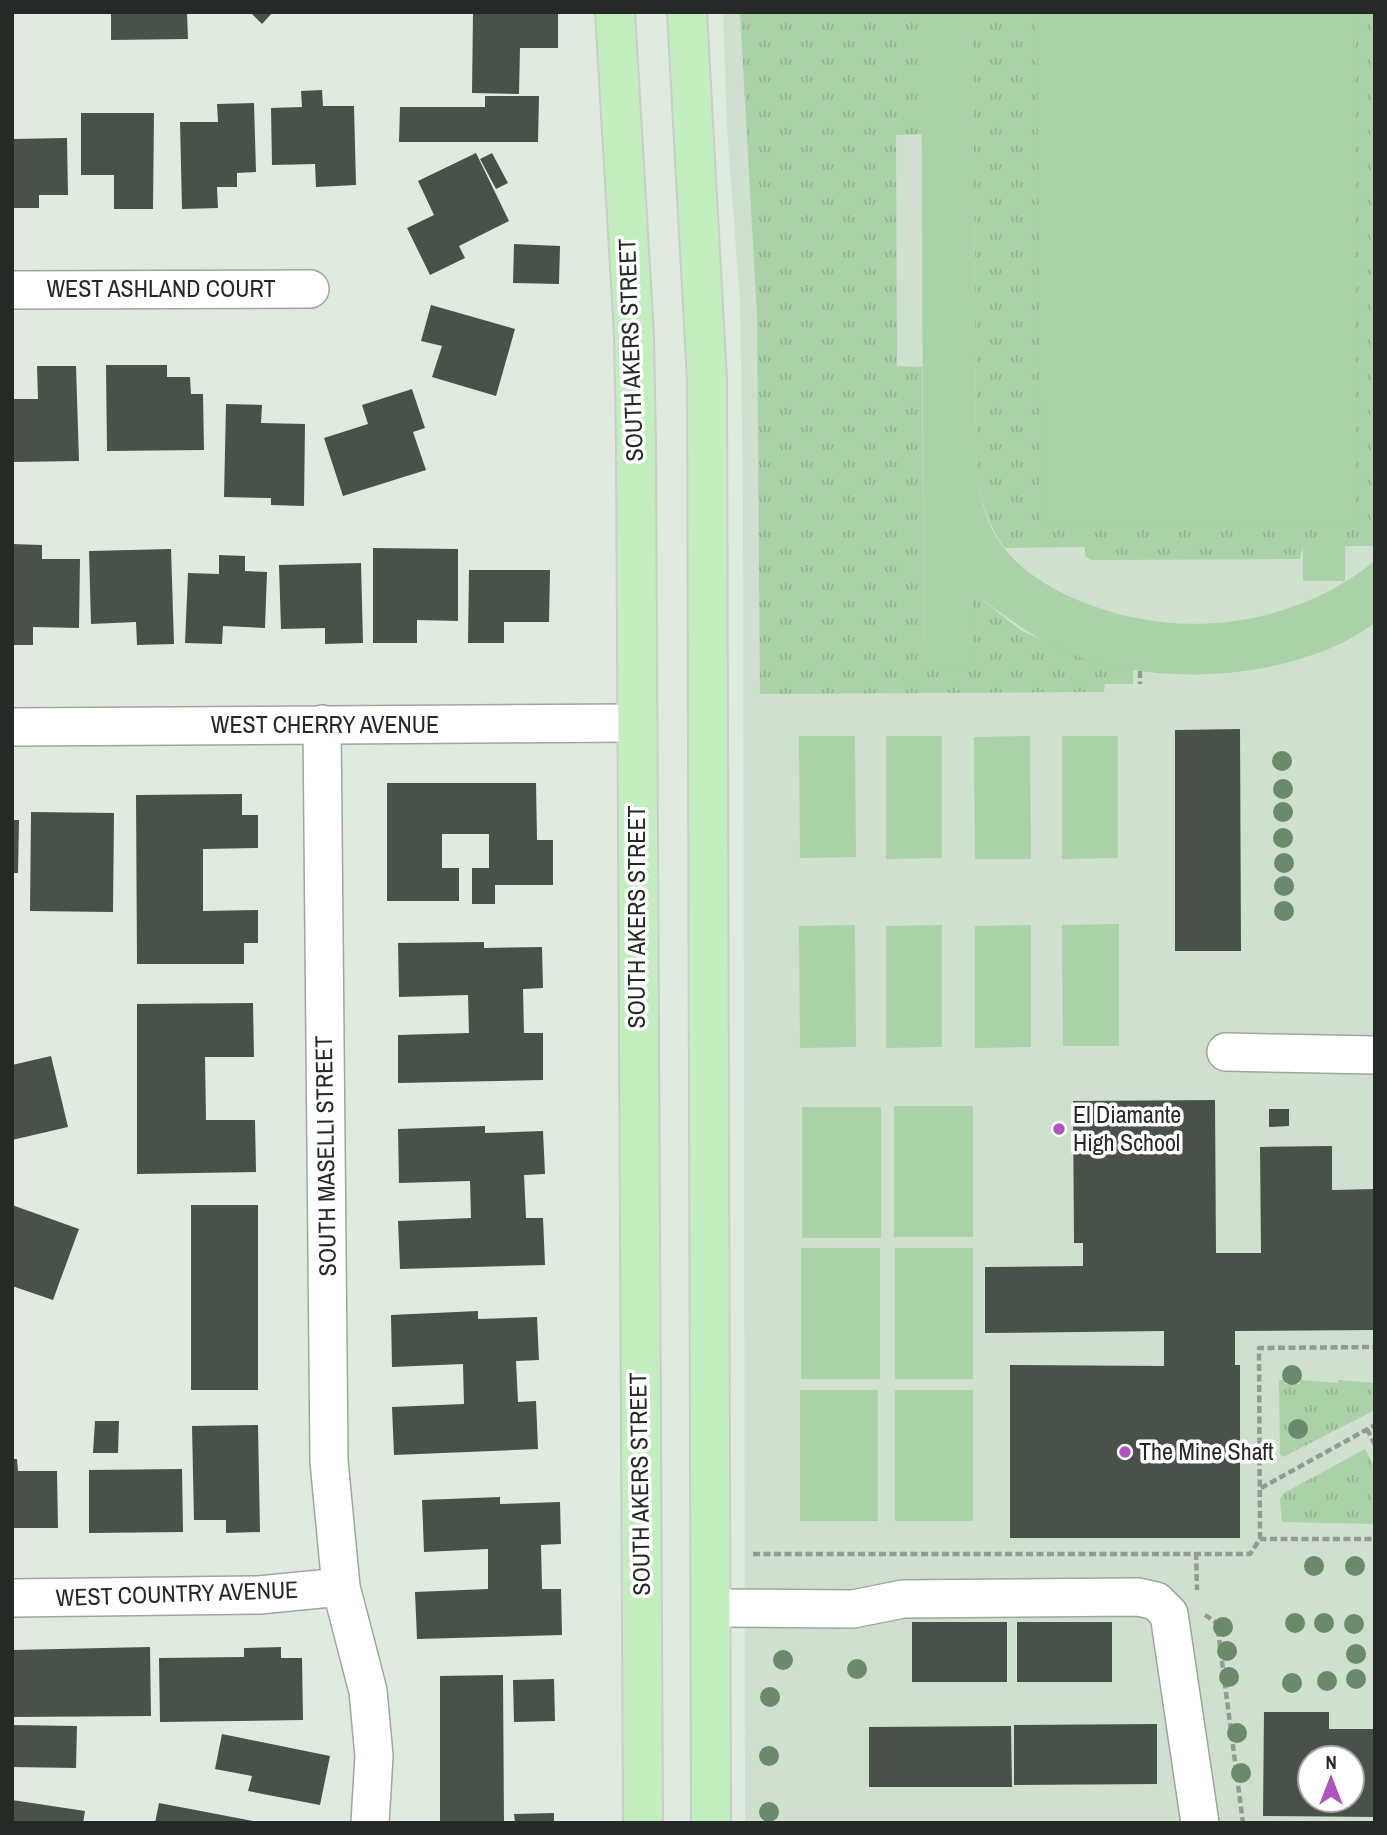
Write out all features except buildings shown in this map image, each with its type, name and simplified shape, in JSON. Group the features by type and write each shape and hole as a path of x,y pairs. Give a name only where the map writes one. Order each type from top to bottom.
{"main road":[{"name":"SOUTH AKERS STREET","path":"615,12 634,335 643,1823"},
{"path":"687,12 707,380 711,1823"}],"street":[{"name":"WEST ASHLAND COURT","path":"12,290 310,289"},
{"name":"WEST CHERRY AVENUE","path":"12,727 637,723"},
{"name":"SOUTH MASELLI STREET","path":"322,724 329,1461 341,1587 368,1691 374,1756 370,1823"},
{"path":"1226,1052 1375,1055"},
{"name":"WEST COUNTRY AVENUE","path":"12,1598 259,1595 341,1587"},
{"path":"711,1608 853,1609 903,1599 1138,1597 1156,1601 1169,1614 1200,1823"}],"path":[{"path":"1140,671 1140,684"},
{"path":"753,1554 1250,1554 1260,1539 1259,1348 1375,1347"},
{"path":"1260,1489 1375,1425"},
{"path":"1367,1429 1375,1445"},
{"path":"1260,1539 1375,1539"},
{"path":"1196,1553 1199,1598"},
{"path":"1202,1607 1205,1616 1217,1623 1243,1823"}],"shaded area":[{"name":"El Diamante High School","path":"723,12 1375,12 1375,1823 745,1823 743,500 740,301 727,131"}],"green space":[{"path":"740,12 921,12 922,134 896,135 897,366 922,367 924,670 972,592 1022,631 1079,656 1133,669 1133,684 1105,684 1104,692 760,694 757,315"},
{"path":"921,12 979,12 973,39 976,456 983,505 1001,544 1029,572 1075,599 1113,613 1152,621 1191,624 1230,622 1269,614 1306,602 1342,584 1375,561 1375,623 1344,642 1309,656 1270,666 1230,672 1150,672 1112,666 1062,650 1023,628 973,593 974,671 924,670"},
{"path":"979,12 1375,12 1375,546 1303,546 1300,559 1091,560 1085,556 1085,547 1005,548 987,516 976,456 973,39"},
{"path":"1037,12 1353,12 1356,525 1041,527"},
{"path":"1303,546 1345,546 1345,581 1303,581"},
{"path":"799,736 855,736 856,857 800,858"},
{"path":"886,736 942,736 942,858 886,859"},
{"path":"1030,736 1031,859 975,859 974,737"},
{"path":"1062,736 1118,736 1118,858 1062,859"},
{"path":"1119,924 1119,1046 1063,1046 1062,925"},
{"path":"855,925 856,1047 800,1048 799,926"},
{"path":"942,925 942,1047 886,1048 886,926"},
{"path":"1031,925 1031,1047 975,1048 975,926"},
{"path":"894,1106 973,1106 973,1237 894,1237"},
{"path":"802,1107 881,1107 881,1238 802,1238"},
{"path":"801,1248 880,1248 880,1379 801,1379"},
{"path":"895,1248 973,1248 973,1379 895,1379"},
{"path":"1279,1380 1284,1380 1285,1384 1300,1384 1300,1380 1375,1383 1375,1410 1283,1457 1280,1454"},
{"path":"800,1390 878,1390 878,1521 800,1521"},
{"path":"895,1390 973,1390 973,1521 895,1521"},
{"path":"1365,1449 1375,1468 1375,1524 1282,1522 1280,1499 1284,1493"}],"place":[{"name":"El Diamante High School","path":"1059,1129"},
{"name":"The Mine Shaft","path":"1125,1452"}]}
